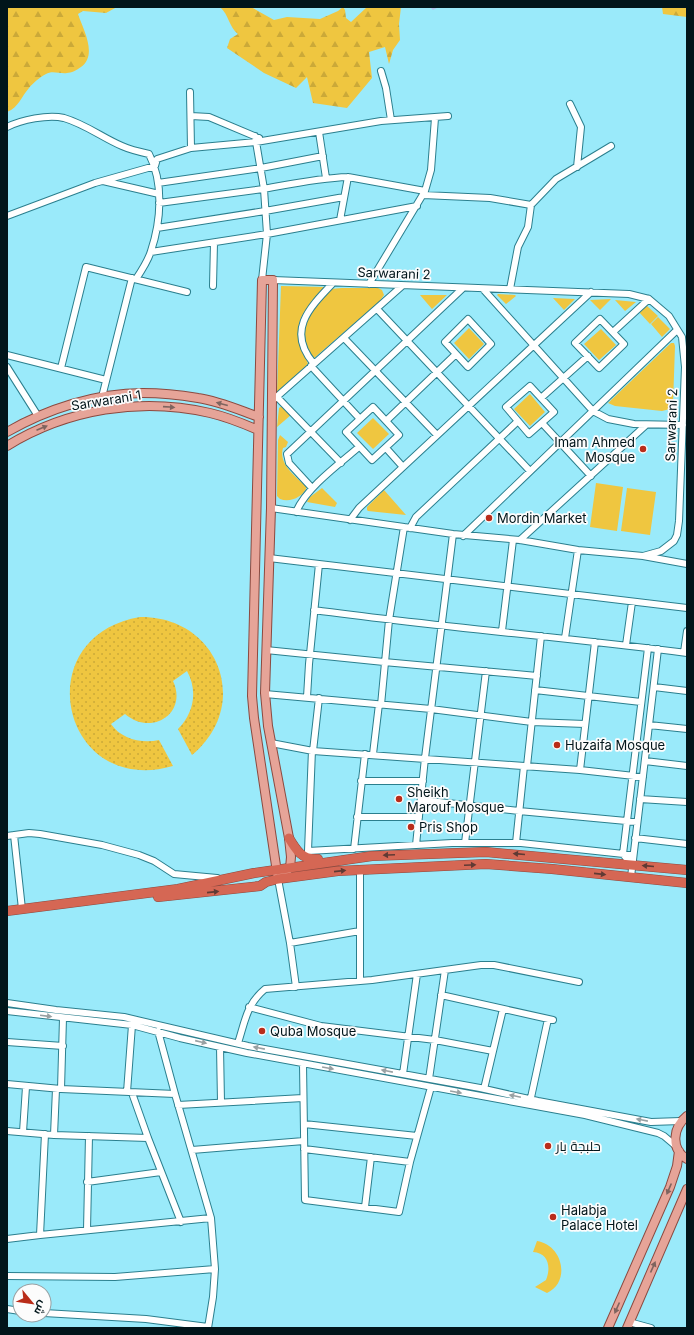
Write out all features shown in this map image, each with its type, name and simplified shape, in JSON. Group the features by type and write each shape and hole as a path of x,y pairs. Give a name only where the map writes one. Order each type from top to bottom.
{"highway":[{"path":"289,838 299,853 309,859 348,856 361,858"},
{"path":"7,916 26,910 178,889 277,869 361,858 486,852 687,870"},
{"path":"7,911 174,896 260,886 266,882 279,882 306,874 320,874 360,869 486,864 552,868 687,883"}],"main road":[{"name":"Sarwarani 2","path":"262,280 273,280"},
{"path":"262,280 252,696 279,882"},
{"path":"273,280 275,399 265,694 271,743 289,838 291,857 290,868 279,882"},
{"path":"7,432 38,416 63,407 102,397 144,393 199,398 226,405 259,417"},
{"name":"Sarwarani 1","path":"7,446 41,428 67,418 125,407 158,406 211,413 258,430"},
{"path":"63,407 67,418"},
{"path":"254,629 267,630"},
{"path":"608,1328 670,1186 677,1166 678,1149 675,1134 684,1118"},
{"path":"678,1149 687,1159"},
{"path":"628,1325 687,1189"}],"street":[{"path":"381,71 386,88 391,120"},
{"path":"190,92 191,148"},
{"path":"570,104 581,126 577,166"},
{"path":"191,116 209,117 256,139"},
{"path":"155,166 157,159 191,148 256,139 266,140 391,120 448,116"},
{"path":"7,127 19,121 62,118 75,122 123,147 149,154 155,166 159,194 157,228 151,252 134,278 102,397"},
{"path":"369,284 424,193 431,170 436,118"},
{"path":"319,132 326,178"},
{"path":"256,139 264,189 268,234 262,280"},
{"path":"510,289 518,246 528,227 531,204 556,179 611,146"},
{"path":"158,183 261,168 323,156"},
{"path":"7,216 101,180 155,166"},
{"path":"159,203 264,189 326,178 348,177 424,193 490,198 531,204"},
{"path":"340,220 348,177"},
{"path":"101,180 159,194"},
{"path":"157,228 265,212 344,197"},
{"path":"151,252 268,234 416,206"},
{"path":"213,286 214,243"},
{"path":"61,368 86,267 187,292"},
{"name":"Sarwarani 2","path":"271,508 463,536 516,540 578,550 643,556 661,551 674,541 677,535 679,521 685,367 682,337 669,316 649,300 629,294 273,280"},
{"path":"333,283 310,307 302,326 301,333 305,350 313,365 360,419"},
{"path":"341,463 275,399 402,286"},
{"path":"312,488 289,463 287,454 463,288"},
{"path":"483,289 593,411 608,419 634,424 683,425"},
{"path":"350,520 359,508 591,292"},
{"path":"613,332 649,300"},
{"path":"377,309 530,471"},
{"path":"600,319 624,344 599,368 588,356 576,343 600,319"},
{"path":"468,320 492,344 468,367 456,354 444,342 468,320"},
{"path":"463,536 678,330"},
{"path":"344,338 437,435"},
{"path":"386,421 456,354"},
{"path":"7,355 106,380"},
{"path":"541,398 588,356"},
{"path":"7,367 38,416"},
{"path":"530,386 541,398 554,412 530,434 506,408 530,386"},
{"path":"373,407 399,435 372,460 346,432 360,419 373,407"},
{"path":"373,754 389,620 407,528 416,517 518,421"},
{"path":"542,423 591,476"},
{"path":"502,631 507,587 516,540 591,476 646,424"},
{"path":"296,512 300,502 312,488 359,447"},
{"path":"386,448 403,467"},
{"path":"679,521 687,521"},
{"path":"416,845 425,758 453,534"},
{"path":"565,638 578,550"},
{"path":"643,556 687,564"},
{"path":"269,558 687,608"},
{"path":"307,698 319,564"},
{"path":"626,645 632,602"},
{"path":"314,610 389,620 442,624 686,653 687,631"},
{"path":"516,843 519,811 532,722 541,636"},
{"path":"580,770 595,642"},
{"path":"632,865 624,854 648,648"},
{"path":"631,877 658,649"},
{"path":"266,650 537,676"},
{"path":"465,843 486,672"},
{"path":"654,687 687,691"},
{"path":"535,690 641,702"},
{"path":"265,694 431,709 532,722 585,724"},
{"path":"319,698 313,750 308,851 465,843 516,843 633,854"},
{"path":"649,725 687,729"},
{"path":"271,743 313,750 643,776"},
{"path":"354,849 365,754"},
{"path":"645,761 687,766"},
{"path":"361,781 423,781"},
{"path":"640,799 687,802"},
{"path":"421,800 637,822"},
{"path":"357,817 419,817"},
{"path":"7,836 30,833 102,845 139,855 154,861 167,871 180,876 227,879"},
{"path":"14,835 26,910"},
{"path":"636,838 687,844"},
{"path":"360,869 360,981"},
{"path":"279,882 296,987"},
{"path":"290,943 360,931"},
{"path":"238,1043 249,1008 256,997 265,990 360,981 481,965 500,966 579,982"},
{"path":"429,1078 445,970"},
{"path":"403,1074 417,974"},
{"path":"441,995 551,1020 529,1102"},
{"path":"7,1003 124,1017 238,1043 484,1089 537,1104 585,1113 651,1122 684,1118"},
{"path":"249,1008 321,1026 435,1040 493,1051"},
{"path":"484,1089 503,1009"},
{"path":"7,1011 63,1018 108,1021 132,1025 180,1038 303,1064 431,1087 529,1102"},
{"path":"54,1135 63,1046 63,1018"},
{"path":"132,1025 130,1093 181,1222"},
{"path":"180,1038 182,1030"},
{"path":"52,1313 146,1319 208,1327 213,1297 215,1269 211,1218 158,1031"},
{"path":"7,1042 63,1046"},
{"path":"220,1047 221,1102"},
{"path":"303,1064 305,1200 399,1212 410,1162 431,1087"},
{"path":"370,1076 371,1068"},
{"path":"7,1084 58,1089 175,1094"},
{"path":"23,1132 26,1087"},
{"path":"178,1105 303,1098"},
{"path":"585,1113 658,1133 678,1149"},
{"path":"304,1124 417,1136"},
{"path":"7,1131 54,1135 148,1138"},
{"path":"40,1235 45,1134"},
{"path":"87,1230 89,1136"},
{"path":"192,1150 304,1141"},
{"path":"304,1149 410,1162"},
{"path":"365,1207 371,1157"},
{"path":"87,1182 161,1172"},
{"path":"7,1240 40,1235 211,1218"},
{"path":"7,1276 115,1276 215,1269"},
{"path":"628,1325 651,1328"}],"green space":[{"path":"7,7 117,7 106,13 83,11 78,14 88,42 89,49 86,62 74,71 64,73 51,72 44,75 26,91 20,102 7,112"},
{"path":"220,7 251,7 274,20 287,17 320,19 338,11 343,7 346,18 351,22 367,7 401,7 399,24 400,40 393,50 389,64 385,47 369,52 372,78 347,108 313,103 307,77 296,88 264,73 227,48 230,39 238,34"},
{"path":"662,7 687,7 687,17 663,14"},
{"path":"281,286 327,287 308,306 299,324 300,338 308,364 277,392"},
{"path":"378,288 382,290 384,295 380,301 313,359 307,351 304,333 306,323 311,312 330,289"},
{"path":"420,295 447,295 432,309"},
{"path":"497,295 516,296 506,304"},
{"path":"553,298 575,299 564,310"},
{"path":"611,299 600,310 590,300"},
{"path":"615,300 636,302 625,311"},
{"path":"646,305 658,316 650,324 639,312"},
{"path":"658,317 670,329 662,337 651,324"},
{"path":"469,328 484,344 469,359 454,343"},
{"path":"601,329 616,345 599,360 584,344"},
{"path":"671,343 674,343 675,346 673,404 670,409 662,411 615,406 608,403"},
{"path":"530,394 545,412 530,426 514,409"},
{"path":"282,406 291,415 277,427 279,408"},
{"path":"373,418 389,434 373,449 357,433"},
{"path":"280,435 288,442 286,447 283,448 282,454 285,465 307,487 302,494 292,500 280,499 277,496 278,440"},
{"path":"596,483 623,487 617,531 590,527"},
{"path":"322,488 337,503 335,507 307,502 310,497"},
{"path":"627,488 656,492 650,535 621,531"},
{"path":"384,490 406,515 367,510 367,507"},
{"path":"140,617 167,621 190,631 207,647 218,666 223,689 221,712 210,734 192,755 178,729 188,716 193,702 192,686 187,671 173,681 176,693 176,703 172,712 165,718 156,722 146,723 135,720 125,714 111,724 120,733 132,739 139,741 159,740 173,766 135,770 105,759 83,738 72,711 71,681 81,653 104,630"},
{"path":"537,1241 546,1244 553,1249 561,1264 559,1281 555,1288 547,1293 535,1287 546,1280 548,1275 548,1266 545,1258 538,1253 533,1252"}],"waterway":[{"path":"431,7 433,9 437,7"}],"place":[{"name":"Imam Ahmed Mosque","path":"643,449"},
{"name":"Mordin Market","path":"489,518"},
{"name":"Huzaifa Mosque","path":"557,745"},
{"name":"Sheikh Marouf Mosque","path":"399,799"},
{"name":"Pris Shop","path":"411,827"},
{"name":"Quba Mosque","path":"262,1031"},
{"name":"حلبجة بار","path":"548,1146"},
{"name":"Halabja Palace Hotel","path":"553,1217"}]}
